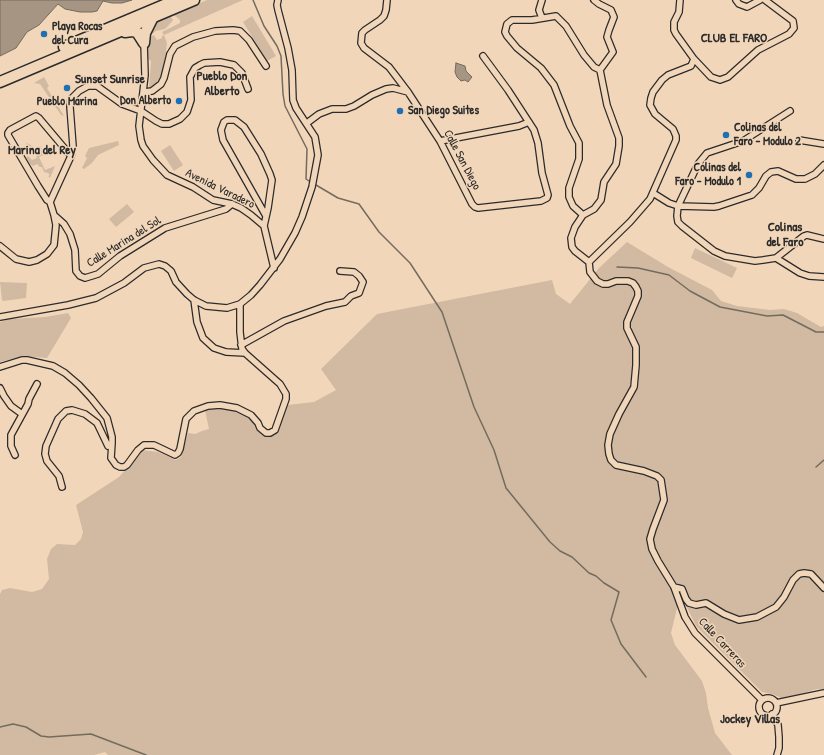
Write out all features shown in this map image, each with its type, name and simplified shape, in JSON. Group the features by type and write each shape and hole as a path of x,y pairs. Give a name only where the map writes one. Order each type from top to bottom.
{"highway":[{"path":"0,75 176,0"},
{"path":"0,82 194,0"},
{"path":"144,43 145,32 153,17"},
{"path":"113,34 135,31 144,43"}],"street":[{"path":"0,317 68,305 96,298 124,283 144,268 159,264 165,266 170,271 176,282 194,300 206,306 227,308 240,304 251,295 274,268 295,233 312,187 318,156 315,137 296,108 293,100 292,70 278,10 278,0"},
{"name":"Calle San Diego","path":"387,0 384,16 365,30 361,38 361,43 364,48 389,67 408,92 440,141 472,204 478,208 541,201 547,198 548,195 542,173 538,143 534,130 508,90 483,56"},
{"path":"541,0 539,10 542,18"},
{"path":"594,0 598,4 610,10 614,17 607,36 613,52 600,70"},
{"path":"680,0 679,12 674,22 674,30 694,59 711,77 720,80 728,77 758,50 790,34 794,28 793,21 765,0"},
{"path":"736,0 739,4 747,7 760,0"},
{"path":"583,215 573,206 569,197 570,181 579,159 579,143 570,126 554,85 541,68 517,48 507,36 505,32 508,24 512,20 532,20 552,16 560,19 575,39 584,55 600,70 607,105 619,138 616,164 604,182 601,200 594,208 583,215 573,233 572,247 589,262 590,272 597,281 603,284 616,281 628,281 633,283 638,291 638,296 627,322 627,328 636,347 634,387 614,424 608,445 611,460 616,465 644,471 657,476 661,480 664,500 650,539 652,549 658,561 674,587 682,589 689,603 696,605 706,603 724,614 740,620 757,617 776,608 793,580 799,574 811,574 824,588"},
{"path":"144,92 152,91 161,84 170,54 175,46 193,37 215,31 240,31 249,40 266,66"},
{"name":"Avenida Varadero","path":"144,43 144,92 139,126 142,143 148,154 162,171 173,179 193,186 213,200 232,204 251,215 264,226"},
{"path":"589,262 630,222 650,199 676,136 673,129 655,114 650,105 651,98 657,85 662,80 668,75 691,66 694,59"},
{"path":"71,156 36,116 10,130 8,135 43,194 50,202 71,156 73,146 70,107 71,99 79,91 88,86 97,86 122,104 141,111 162,124 169,124 180,119 187,112 190,105 190,77 196,68 204,63 220,62 234,65 242,73 248,89"},
{"path":"306,123 318,114 332,109 346,109 386,89 393,88 408,92"},
{"path":"790,111 743,141 707,153 698,164 678,206 678,222 719,254 755,261 776,258 807,235 824,239"},
{"path":"266,216 221,134 222,126 227,120 235,120 244,127 261,154 272,180 272,187 264,226 274,268"},
{"path":"440,141 519,126 529,122"},
{"path":"800,140 824,144"},
{"path":"653,193 669,203 678,206 714,208 752,195 759,188 766,176 771,172 778,171 796,179 805,179 815,174 824,165"},
{"path":"43,194 48,192 53,194"},
{"name":"Calle Marina del Sol","path":"50,202 54,215 64,224 70,234 75,250 76,271 80,276 88,278 98,274 120,256 161,230 178,223 226,209 232,204"},
{"path":"0,246 16,259 29,262 37,260 47,254 54,245 56,225 54,215"},
{"path":"776,258 800,273 809,276 824,277"},
{"path":"241,345 284,321 326,306 345,302 351,296 359,293 363,282 359,276 354,272 340,271"},
{"path":"194,300 196,322 204,338 214,348 226,352 245,353"},
{"path":"0,367 22,360 27,360 53,366 65,373 105,414 110,424 112,443 111,458 116,465 120,467 127,465 138,450 144,445 154,445 175,455 178,453 185,424 190,414 200,408 220,405 230,406 245,412 255,419 262,431 266,433 272,432 275,430 286,399 285,390 245,353 241,345 240,304"},
{"path":"15,455 11,446 11,435 37,384"},
{"path":"0,388 11,406 22,414"},
{"path":"62,487 59,476 47,461 45,454 46,446 54,427 62,414 72,410 85,414 101,429 107,445 112,443"},
{"name":"Calle Carreras","path":"674,587 685,617 695,634 762,700"},
{"path":"776,704 824,693"},
{"path":"770,698 776,704 777,709 772,714 767,715 760,710 762,700 770,698"},
{"path":"772,714 778,724 778,755"}],"shaded area":[{"path":"0,0 132,0 122,3 103,1 97,11 92,12 80,12 65,9 58,4 39,25 27,32 16,48 0,56"},
{"path":"207,0 243,0 164,35 162,32 180,23 180,20 174,15 171,17 173,20 165,29 156,31 148,37 153,23"},
{"path":"252,16 276,56 267,61 243,22"},
{"path":"154,35 157,40 162,38 164,35 167,43 166,51 168,53 161,81 149,89 151,61 147,58 146,40"},
{"path":"456,63 465,66 466,71 472,77 468,82 465,80 461,81 457,77 455,72"},
{"path":"44,77 49,86 47,88 64,116 61,115 40,84 34,83"},
{"path":"118,141 119,145 98,155 92,163 84,169 82,168 87,158 85,156 89,148"},
{"path":"26,143 31,145 33,148 40,146 46,154 39,157 45,170 55,166 50,178 48,176 50,175 44,172 42,167 37,164 33,166 30,164 26,157 28,156 32,160 37,158 36,156 38,155 37,152 33,152 30,146 29,147"},
{"path":"170,145 183,165 174,171 161,151"},
{"path":"127,204 134,212 116,227 109,219"},
{"path":"627,242 668,267 712,290 721,301 737,306 770,310 784,309 797,313 821,327 824,326 824,689 817,689 784,699 762,692 696,626 682,597 677,599 678,604 671,633 675,645 702,681 715,733 732,755 108,755 105,752 94,755 0,755 0,594 2,590 10,588 32,592 42,589 49,579 47,559 51,549 57,544 75,545 81,539 83,532 76,505 119,477 142,450 158,452 176,460 181,457 188,433 195,434 209,429 205,410 219,408 234,409 253,421 256,429 263,435 275,435 288,405 314,402 336,390 321,369 377,314 552,280 556,294 570,304 599,268"},
{"path":"695,248 737,268 732,278 691,258"},
{"path":"0,282 27,283 26,298 3,301"},
{"path":"68,313 71,318 47,358 23,356 0,362 0,322 9,319 45,317"}],"waterway":[{"path":"253,0 264,26 277,46 281,56 285,106 307,149 306,179 309,181"},
{"path":"316,185 338,198 359,204 379,232 410,263 442,312 474,407 494,450 506,488 550,542 560,551 572,557 589,573 596,576 619,592 611,620 621,644 646,677"},
{"path":"617,267 638,268 669,275 690,291 720,307 767,316 783,315 816,332 824,332"},
{"path":"816,467 824,460"},
{"path":"0,727 13,724 26,727 41,736 49,737 91,734 146,755"}],"place":[{"name":"Playa Rocas del Cura","path":"44,34"},
{"name":"Pueblo Marina","path":"67,88"},
{"name":"Don Alberto","path":"179,101"},
{"name":"San Diego Suites","path":"400,111"},
{"name":"Colinas del Faro - Modulo 2","path":"726,135"},
{"name":"Colinas del Faro - Modulo 1","path":"749,175"}],"district":[{"name":"CLUB EL FARO","path":"734,39"},
{"name":"Sunset Sunrise","path":"110,80"},
{"name":"Pueblo Don Alberto","path":"222,84"},
{"name":"Marina del Rey","path":"42,151"},
{"name":"Colinas del Faro","path":"785,236"},
{"name":"Jockey Villas","path":"750,720"}]}
